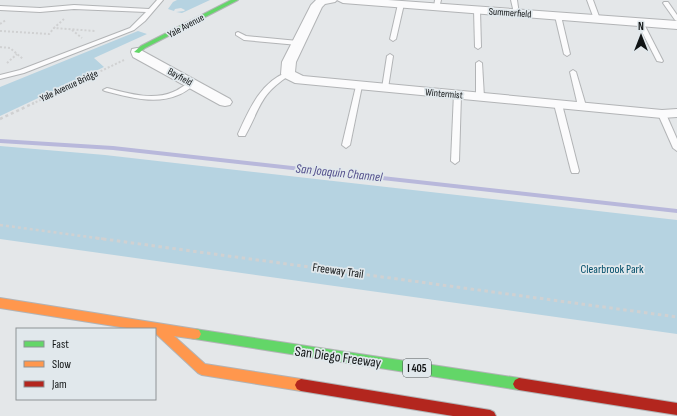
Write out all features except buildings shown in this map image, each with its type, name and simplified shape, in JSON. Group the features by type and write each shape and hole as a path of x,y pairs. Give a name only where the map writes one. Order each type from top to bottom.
{"main road":[{"name":"Yale Avenue","path":"137,53 143,47 235,0"},
{"name":"San Diego Freeway","path":"0,303 677,409"},
{"path":"158,328 202,369 490,416"}],"street":[{"name":"Summerfield","path":"344,0 401,4 438,4 477,10 677,25"},
{"path":"288,74 289,62 298,43 323,2"},
{"name":"Bayfield","path":"137,53 225,102"},
{"name":"Wintermist","path":"288,74 300,80 359,86 662,114 677,113"}],"lane":[{"path":"75,7 81,0"},
{"path":"0,77 32,67 132,29 143,20 160,0"},
{"path":"514,0 517,13"},
{"path":"590,0 598,19"},
{"path":"666,3 677,19"},
{"path":"393,39 401,4"},
{"path":"0,8 44,10 75,7 151,11"},
{"path":"477,10 478,47"},
{"path":"558,16 567,54"},
{"path":"640,22 660,61"},
{"path":"238,34 244,38 298,43"},
{"path":"385,88 390,56"},
{"path":"479,63 480,97"},
{"path":"573,72 582,106"},
{"path":"242,134 258,99 273,82 288,74"},
{"path":"107,90 142,97 165,97 192,84"},
{"path":"346,145 359,86"},
{"path":"455,161 456,95"},
{"path":"558,104 575,171"},
{"path":"662,114 677,148"}],"path":[{"path":"0,31 49,34 75,7"},
{"path":"54,28 98,31"},
{"path":"0,47 10,48 32,67"},
{"name":"Yale Avenue Bridge","path":"0,119 137,53"},
{"path":"2,66 7,64 17,54"},
{"name":"Freeway Trail","path":"0,226 677,317"}],"green space":[{"path":"177,0 210,0 182,13 176,12 185,10 181,8 175,9 174,11 168,9 173,2"},
{"path":"138,31 147,34 94,58 104,67 0,116 0,87"},
{"name":"Clearbrook Park","path":"0,146 105,155 677,220 677,334 0,239"}],"waterway":[{"name":"San Joaquin Channel","path":"0,141 113,148 677,211"}],"traffic: fast":[{"path":"137,52 143,47 235,0"},
{"path":"195,334 519,384"}],"traffic: slow":[{"path":"0,303 195,334"},
{"path":"158,328 202,369 301,385"}],"traffic: jam":[{"path":"519,384 677,409"},
{"path":"301,385 490,416"}]}
